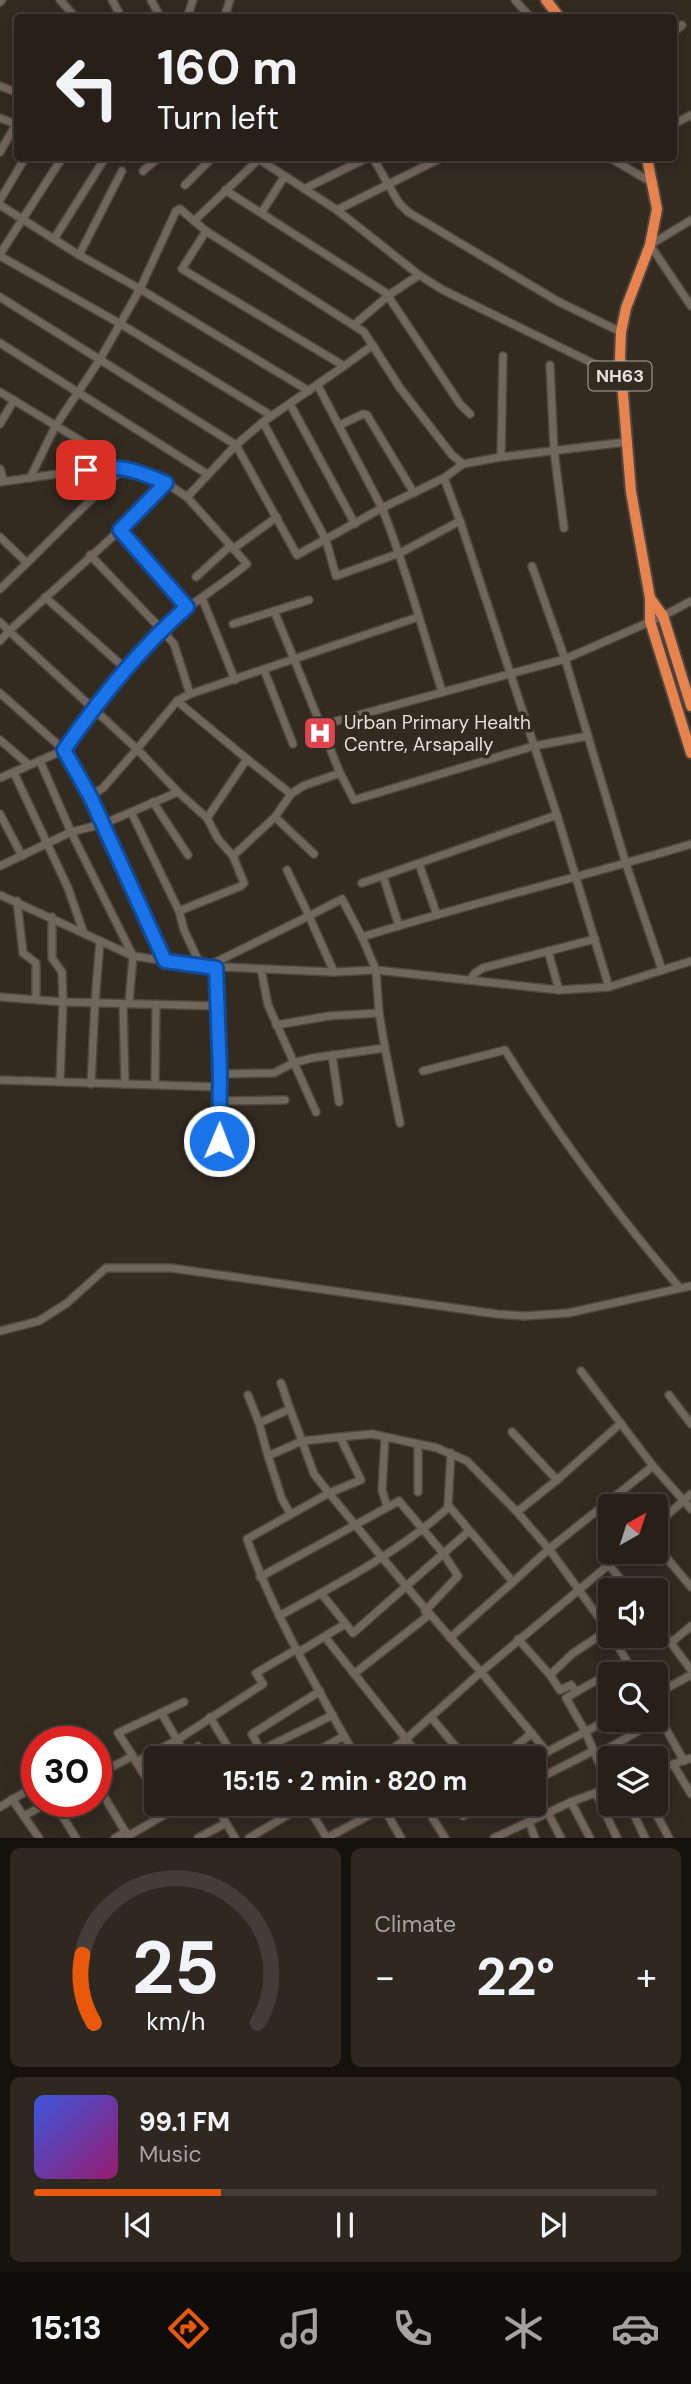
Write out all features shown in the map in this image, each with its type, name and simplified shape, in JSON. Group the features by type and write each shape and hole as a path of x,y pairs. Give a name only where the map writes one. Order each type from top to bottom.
{"highway":[{"path":"546,0 557,14"},
{"name":"NH63","path":"648,161 657,209 650,244 626,309 621,332 621,377 631,492 650,598 650,621 691,753"},
{"name":"NH63","path":"650,598 663,616 686,674 691,706"}],"street":[{"path":"60,0 72,14"},
{"path":"515,0 527,14"},
{"path":"677,29 682,25"},
{"path":"0,152 14,128"},
{"path":"23,161 0,202 79,255 309,391"},
{"path":"60,161 0,255 272,416"},
{"path":"54,239 103,161"},
{"path":"143,171 154,161"},
{"path":"185,185 209,161"},
{"path":"194,220 255,161"},
{"path":"262,161 337,209 419,275 454,296 621,377"},
{"path":"304,189 361,161"},
{"path":"375,161 401,206 408,212 559,302 621,332"},
{"path":"337,209 435,161"},
{"path":"615,161 653,183"},
{"path":"79,255 122,171"},
{"path":"262,212 284,177"},
{"path":"225,190 389,295 460,404 470,414"},
{"path":"30,478 56,425 99,361 140,289 177,210 181,210 206,231 355,324 373,345 400,388 452,455 463,464"},
{"path":"691,220 650,244 691,306"},
{"path":"206,231 182,269 344,366"},
{"path":"355,324 389,295 419,275"},
{"path":"0,297 236,445 298,555 382,508 444,478 463,464 626,442"},
{"path":"0,343 208,474"},
{"path":"187,497 236,445 263,422 373,345"},
{"path":"501,457 503,356"},
{"path":"550,365 554,451 564,528"},
{"path":"318,386 382,508 400,553 442,691"},
{"path":"0,392 96,450"},
{"path":"0,424 14,400"},
{"path":"290,404 355,524"},
{"path":"340,425 363,414 367,415 414,494"},
{"path":"263,422 326,540 336,576 400,553 460,521"},
{"path":"0,470 2,481 113,467 166,483 187,497 247,564 161,629 93,708 64,750 0,778"},
{"path":"0,589 123,468"},
{"path":"444,478 534,746 609,987"},
{"path":"0,641 120,530 166,483"},
{"path":"196,578 231,547 277,517"},
{"path":"120,530 187,607"},
{"path":"0,537 27,563"},
{"path":"90,555 174,644 190,694"},
{"path":"532,566 565,659 625,864 663,970"},
{"path":"45,597 127,670"},
{"path":"202,598 235,680"},
{"path":"233,624 309,600"},
{"path":"322,725 565,659 691,601"},
{"path":"274,611 340,773 354,800 534,746 588,736"},
{"path":"90,796 103,788 177,701 190,694 418,618"},
{"path":"0,622 207,818 218,839 233,856 244,879 241,886 179,911"},
{"path":"264,670 293,744"},
{"path":"0,693 64,750 90,796 165,961"},
{"path":"177,701 291,794"},
{"path":"0,740 29,765"},
{"path":"207,818 247,759"},
{"path":"40,761 71,832 133,956 126,1004 125,1084"},
{"path":"14,773 68,888 83,931"},
{"path":"233,856 275,817 291,794 303,786 340,773"},
{"path":"0,866 71,832 103,824 178,792"},
{"path":"153,802 188,855"},
{"path":"131,812 203,967"},
{"path":"0,814 22,856"},
{"path":"362,883 556,815"},
{"path":"275,817 314,854"},
{"path":"362,937 575,879 691,844"},
{"path":"419,864 437,915"},
{"path":"287,870 334,972"},
{"path":"383,876 399,926"},
{"path":"0,895 133,956 203,967 334,972 376,970 559,990 609,987 691,961"},
{"path":"203,967 342,899 376,970 379,1013 400,1123"},
{"path":"17,901 23,953 36,963 36,999"},
{"path":"52,917 52,958 62,972 64,1002 60,1082"},
{"path":"470,979 483,968 595,939"},
{"path":"91,1084 100,941"},
{"path":"548,951 559,990"},
{"path":"216,968 220,1074 219,1141"},
{"path":"261,970 268,1005 316,1112"},
{"path":"0,998 218,1006"},
{"path":"155,1084 156,1004"},
{"path":"276,1025 329,1016 379,1013"},
{"path":"220,1074 274,1073 293,1063 385,1048"},
{"path":"423,1071 505,1050 533,1097 679,1287"},
{"path":"332,1055 339,1102"},
{"path":"0,1080 220,1087"},
{"path":"220,1101 285,1100"},
{"path":"0,1331 39,1321 67,1303 106,1268 171,1268 524,1316 568,1313 691,1286"},
{"path":"581,1371 653,1466 691,1509"},
{"path":"281,1382 314,1474 427,1613 481,1672 547,1752 598,1724"},
{"path":"248,1395 282,1499 290,1513"},
{"path":"669,1395 691,1424"},
{"path":"258,1423 290,1409"},
{"path":"517,1512 621,1423"},
{"path":"512,1432 556,1480"},
{"path":"268,1456 302,1441 372,1434 451,1453 467,1461 517,1512 549,1549 598,1616"},
{"path":"340,1437 361,1480 290,1513 247,1539 260,1577 279,1616 350,1746"},
{"path":"385,1437 382,1490 387,1506"},
{"path":"418,1444 418,1492"},
{"path":"451,1453 449,1507 513,1582"},
{"path":"618,1494 653,1466"},
{"path":"668,1514 691,1494"},
{"path":"260,1577 398,1501 461,1578 427,1613 355,1673"},
{"path":"279,1616 382,1557 424,1530 449,1507"},
{"path":"450,1638 549,1549 598,1510"},
{"path":"321,1593 353,1633 469,1531"},
{"path":"668,1559 691,1587"},
{"path":"399,1746 518,1639 609,1565 620,1578"},
{"path":"112,1768 177,1740 262,1684 256,1673 345,1624"},
{"path":"672,1642 691,1626"},
{"path":"325,1637 411,1746"},
{"path":"668,1637 691,1672 668,1686"},
{"path":"518,1639 560,1690 571,1685 576,1692"},
{"path":"550,1675 572,1654 598,1640"},
{"path":"598,1680 566,1698 598,1760"},
{"path":"258,1746 252,1734 320,1691"},
{"path":"144,1775 118,1733 184,1702"},
{"path":"162,1714 180,1746"},
{"path":"266,1746 333,1715"},
{"path":"210,1717 227,1746"},
{"path":"431,1717 455,1746"},
{"path":"668,1730 688,1759 668,1767"},
{"path":"546,1775 595,1753 630,1732"},
{"path":"516,1746 532,1733"},
{"path":"326,1746 344,1736"},
{"path":"674,1765 691,1794"},
{"path":"500,1837 571,1802 596,1793 617,1838"},
{"path":"0,1807 21,1794"},
{"path":"12,1799 21,1812"},
{"path":"571,1802 590,1838"},
{"path":"112,1809 128,1835"},
{"path":"548,1813 561,1838"},
{"path":"115,1838 128,1835 163,1816"},
{"path":"222,1816 235,1838"},
{"path":"249,1838 286,1816"},
{"path":"312,1816 327,1838 366,1816"},
{"path":"389,1816 401,1838"},
{"path":"431,1816 445,1838"},
{"path":"635,1816 645,1838"},
{"path":"658,1816 669,1838"},
{"path":"25,1817 39,1838"},
{"path":"62,1817 76,1838"},
{"path":"529,1822 535,1838"},
{"path":"198,1838 226,1823"}],"place":[{"name":"Urban Primary Health Centre, Arsapally","path":"320,733"}],"route":[{"path":"86,470 123,468 141,472 166,483 120,530 187,607 161,629 93,708 64,750 90,796 165,961 216,968 220,1074 219,1141"}]}
